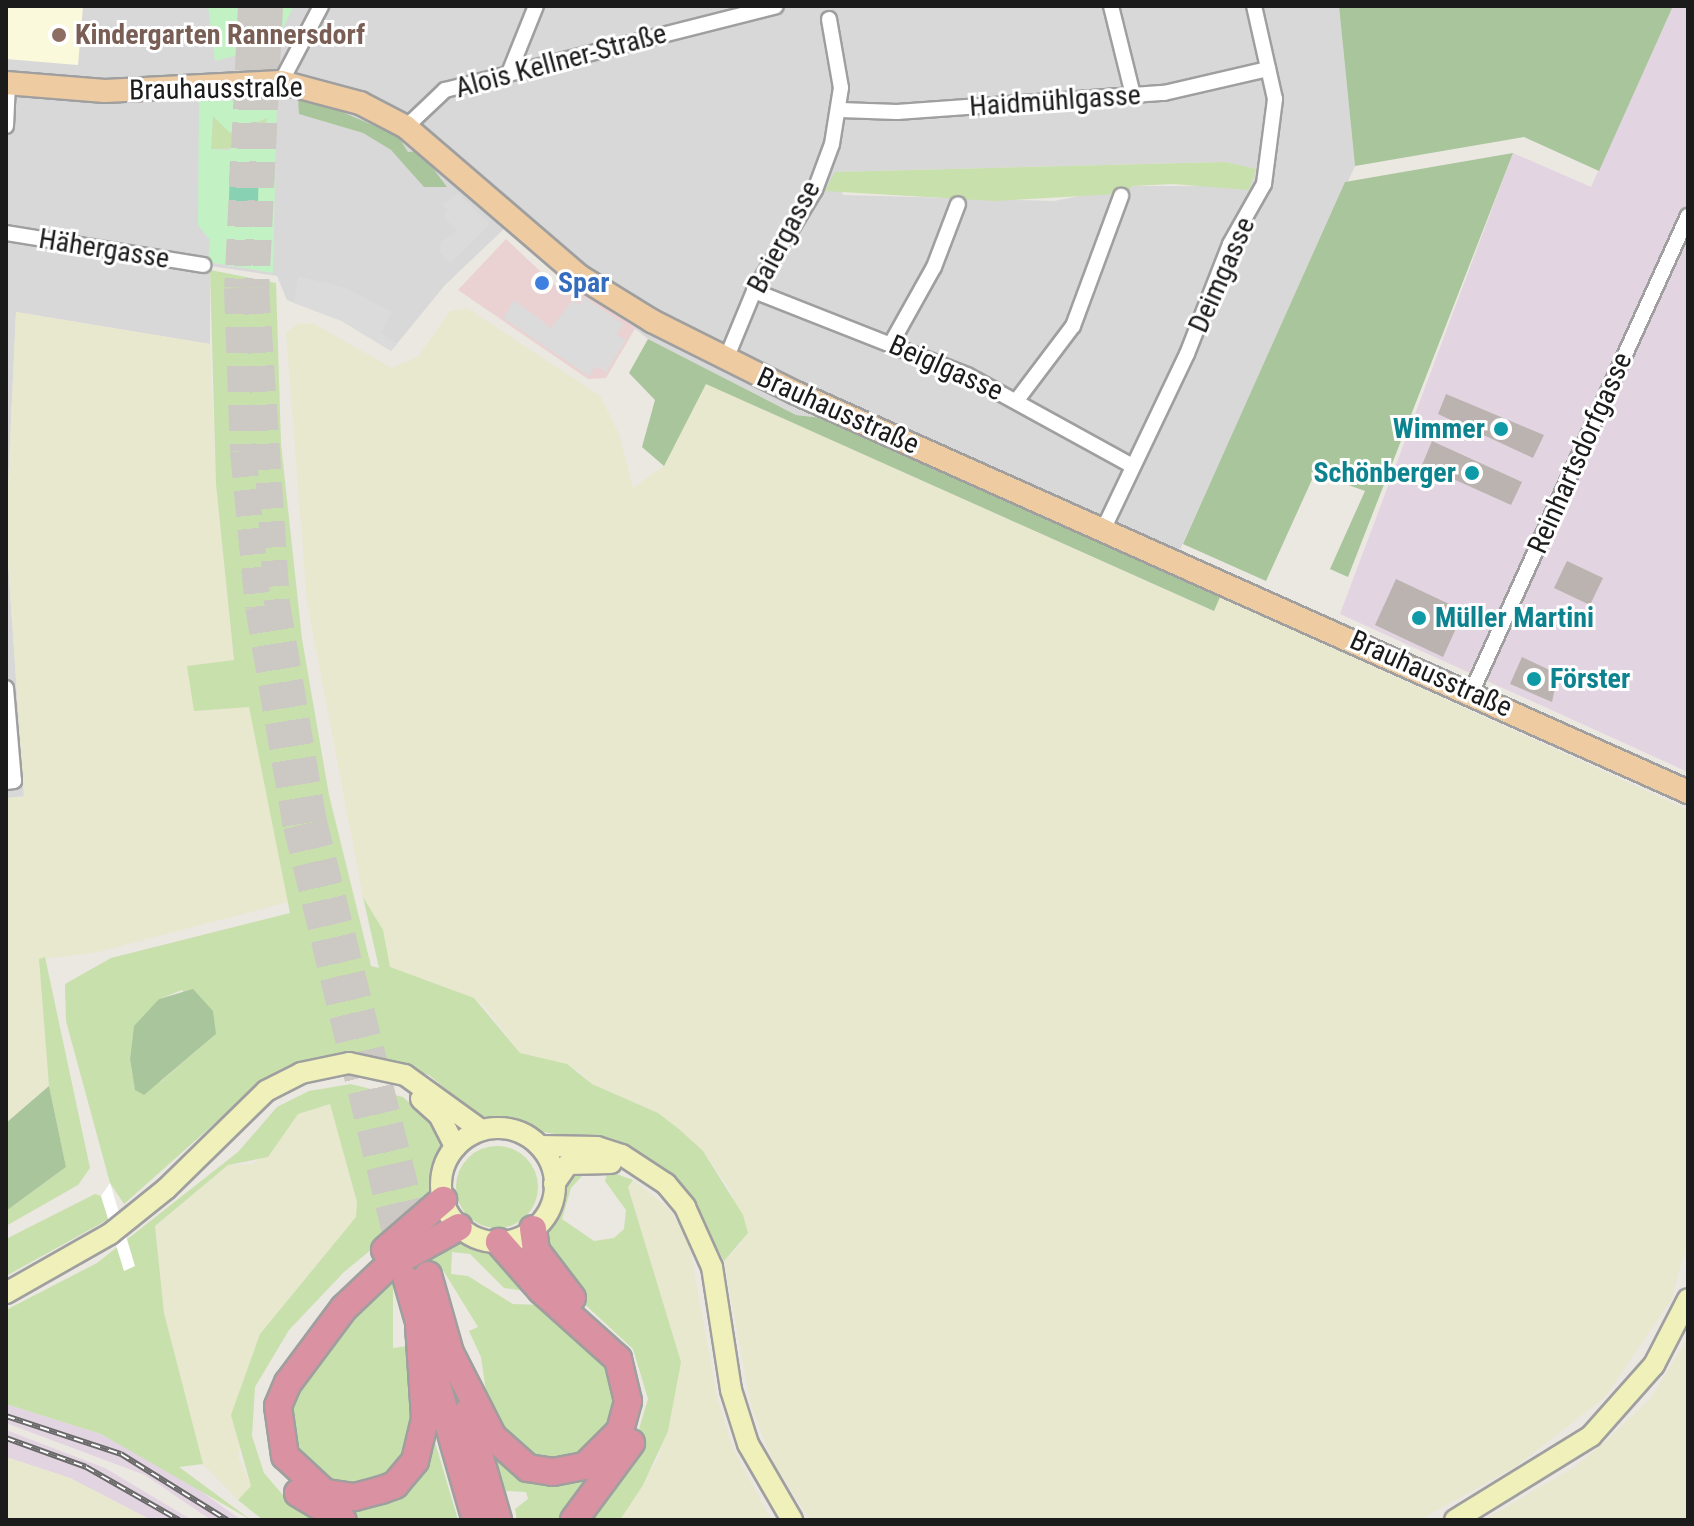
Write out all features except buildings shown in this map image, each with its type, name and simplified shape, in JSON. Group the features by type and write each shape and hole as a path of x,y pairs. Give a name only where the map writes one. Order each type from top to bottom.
{"highway":[{"path":"343,1520 289,1486 271,1462 264,1404 305,1330 443,1200"},
{"path":"459,1227 387,1267 324,1331 288,1383 278,1406 285,1456 325,1493 354,1497 381,1490 395,1485 415,1461 425,1419 418,1277 449,1351 493,1437 528,1468 553,1472 585,1466 620,1431 628,1401 618,1359 541,1290 499,1242"},
{"path":"533,1229 536,1251 553,1278 629,1353 644,1400 626,1453 574,1520"},
{"path":"419,1325 476,1520"},
{"path":"449,1351 498,1520"}],"main road":[{"name":"Brauhausstraße","path":"7,83 105,91 281,82 341,95 406,127 579,276 726,359 1103,530 1472,691 1688,792"},
{"path":"6,1293 110,1234 283,1081 349,1063 405,1075 481,1130"},
{"path":"233,1125 298,1086 366,1076 424,1100 445,1123 455,1147"},
{"path":"643,1167 591,1159 568,1164 554,1184 550,1207 533,1229 499,1242 459,1227 443,1200 442,1170 455,1147 481,1130 512,1129 540,1146 597,1147 643,1167 666,1184 701,1234 731,1390 748,1444 792,1520"},
{"path":"540,1146 554,1184"},
{"path":"1455,1520 1591,1436 1654,1365 1688,1299"}],"street":[{"path":"281,82 321,6"},
{"path":"509,73 536,6"},
{"name":"Alois Kellner-Straße","path":"406,127 445,90 776,6"},
{"path":"1111,6 1133,95"},
{"name":"Deimgasse","path":"1103,530 1129,464 1187,354 1230,244 1264,184 1275,126 1268,69 1254,6"},
{"name":"Baiergasse","path":"726,359 754,291 815,190 840,110 829,19"},
{"name":"Haidmühlgasse","path":"840,110 897,112 1133,95 1268,69"},
{"path":"6,126 7,83"},
{"path":"1017,400 1073,326 1121,196"},
{"path":"892,342 934,267 958,204"},
{"name":"Reinhartsdorfgasse","path":"1472,691 1688,218"},
{"name":"Hähergasse","path":"6,233 203,265"},
{"name":"Beiglgasse","path":"754,291 892,342 1017,400 1129,464"},
{"path":"6,688 14,781 6,782"}],"shaded area":[{"path":"6,6 1339,6 1355,166 1169,574 822,418 796,415 648,339 506,227 445,285 391,351 342,321 287,300 277,276 210,266 210,344 16,312 6,532","holes":["298,100 326,105 408,152 421,152 446,187 424,186 391,150 363,133 300,114","1225,162 1256,170 1241,186 1131,186 1054,201 843,195 835,172"]},
{"path":"6,6 83,6 78,65 6,59"},
{"path":"1339,6 1673,6 1599,171 1524,137 1355,166"},
{"path":"1673,6 1688,6 1688,772 1340,614 1513,153 1591,187"},
{"path":"298,99 326,105 398,136 408,152 420,151 447,187 424,187 391,150 363,133 299,114"},
{"path":"1513,153 1348,577 1330,569 1365,491 1315,473 1266,581 1183,544 1345,182"},
{"path":"458,194 490,224 451,263 440,253 441,242 457,231 443,216 448,210 442,205"},
{"path":"506,239 557,287 565,278 636,327 606,378 588,379 458,290"},
{"path":"298,276 346,288 392,312 381,333 397,344 391,351 342,321 294,303"},
{"path":"584,297 623,324 617,335 626,340 606,372 596,366 589,376 503,318 514,300 551,328 573,300 580,305"},
{"path":"467,308 600,396 619,434 633,488 664,466 706,384 1213,611 1220,597 1688,810 1688,1240 1671,1300 1605,1397 1515,1467 1419,1520 810,1520 773,1462 751,1405 724,1261 742,1243 731,1191 703,1151 658,1113 592,1084 578,1070 520,1053 483,1004 390,968 376,917 363,897 307,601 286,333 299,323 314,324 392,368 418,357 450,311"},
{"path":"16,312 210,344 216,484 234,661 187,667 249,707 288,902 94,953 39,959 49,1086 6,1123 6,798 24,796 6,532"},
{"path":"648,339 796,415 822,418 1220,597 1214,611 706,384 664,466 642,447 655,400 629,373"},
{"path":"6,532 24,797 6,798"},
{"path":"193,989 213,1011 216,1034 144,1095 135,1090 130,1059 134,1026 159,999"},
{"path":"49,1086 66,1167 6,1211 6,1123"},
{"path":"330,1104 357,1202 356,1217 260,1334 238,1456 251,1486 238,1500 203,1464 164,1313 155,1226 228,1165 254,1164 298,1114"},
{"path":"633,1180 668,1208 688,1238 717,1398 732,1446 771,1520 620,1520 658,1459 681,1362 628,1186"},
{"path":"1688,1337 1688,1520 1484,1520 1575,1467 1608,1439 1652,1397"},
{"path":"6,1404 101,1434 177,1474 241,1520 211,1520 145,1475 6,1423"},
{"path":"6,1430 105,1468 192,1520 151,1520 70,1478 6,1457"},
{"path":"6,1457 70,1478 151,1520 6,1520"}],"green space":[{"path":"208,6 294,6 267,60 238,55 215,61"},
{"path":"277,99 273,273 208,262 210,240 198,225 199,101","holes":["213,116 230,133 267,118 263,147 234,143 230,150 211,149"]},
{"path":"213,116 236,133 267,118 263,147 211,149"},
{"path":"230,162 259,162 258,202 229,201"},
{"path":"1225,162 1256,169 1249,190 1173,184 1131,186 1128,198 1117,194 995,201 825,191 835,172"},
{"path":"210,270 276,283 281,444 302,639 329,795 371,966 379,968 363,897 383,930 390,967 474,998 520,1053 567,1064 592,1084 658,1113 680,1130 703,1151 743,1215 748,1233 724,1261 687,1192 625,1145 486,1123 429,1075 366,1053 313,1058 260,1083 124,1204 110,1183 66,1021 65,984 111,958 290,913 249,707 194,711 187,666 234,660 216,484","holes":["182,990 216,1034 160,1082 135,1089 130,1059 134,1027 159,999"]},
{"path":"45,957 90,1168 78,1185 6,1226 6,1211 66,1167 49,1086 39,959"},
{"path":"351,1084 403,1097 432,1124 442,1145 433,1199 344,1272 289,1330 255,1387 252,1436 264,1473 282,1494 321,1520 263,1520 238,1500 251,1486 231,1415 260,1334 356,1217 357,1202 330,1104 298,1114 268,1157 228,1165 155,1226 164,1313 203,1464 179,1467 251,1520 101,1434 6,1404 6,1310 97,1263 238,1152 277,1107 309,1091"},
{"path":"497,1146 513,1149 526,1158 535,1171 538,1187 535,1203 526,1216 513,1225 497,1228 481,1225 468,1216 459,1203 456,1187 459,1171 468,1158 481,1149"},
{"path":"608,1171 633,1180 628,1187 681,1362 668,1431 643,1485 620,1520 580,1520 633,1449 648,1399 633,1349 565,1286 543,1233 574,1173 585,1173 571,1188 562,1219 594,1241 614,1238 624,1229 626,1210 605,1181"},
{"path":"95,1194 101,1196 109,1219 6,1276 6,1239"},
{"path":"454,1239 493,1252 525,1291 504,1288 470,1254 452,1252 451,1274 468,1276 513,1304 540,1305 600,1353 620,1390 606,1440 562,1464 529,1456 511,1443 489,1412 481,1357 469,1331 478,1327 443,1270 393,1283 393,1348 408,1346 417,1394 404,1467 358,1492 299,1471 287,1399 298,1378 388,1276"},
{"path":"432,1432 458,1520 356,1520 344,1513 340,1508 383,1503 408,1484"},
{"path":"491,1448 506,1465 601,1467 563,1520 517,1520 515,1509 528,1499 526,1492 506,1491"}],"pier":[{"path":"110,1183 135,1266 124,1271 101,1196"}],"tunnel":[{"path":"251,6 237,288 243,451 258,607 296,826 402,1261"},
{"path":"270,6 256,288 277,604 314,822 420,1244"}],"railway":[{"path":"6,1416 121,1454 227,1520"},
{"path":"6,1438 86,1467 179,1520"}],"place":[{"name":"Kindergarten Rannersdorf","path":"59,35"},
{"name":"Spar","path":"542,283"},
{"name":"Wimmer","path":"1501,429"},
{"name":"Schönberger","path":"1472,473"},
{"name":"Müller Martini","path":"1419,618"},
{"name":"Förster","path":"1534,679"}]}
